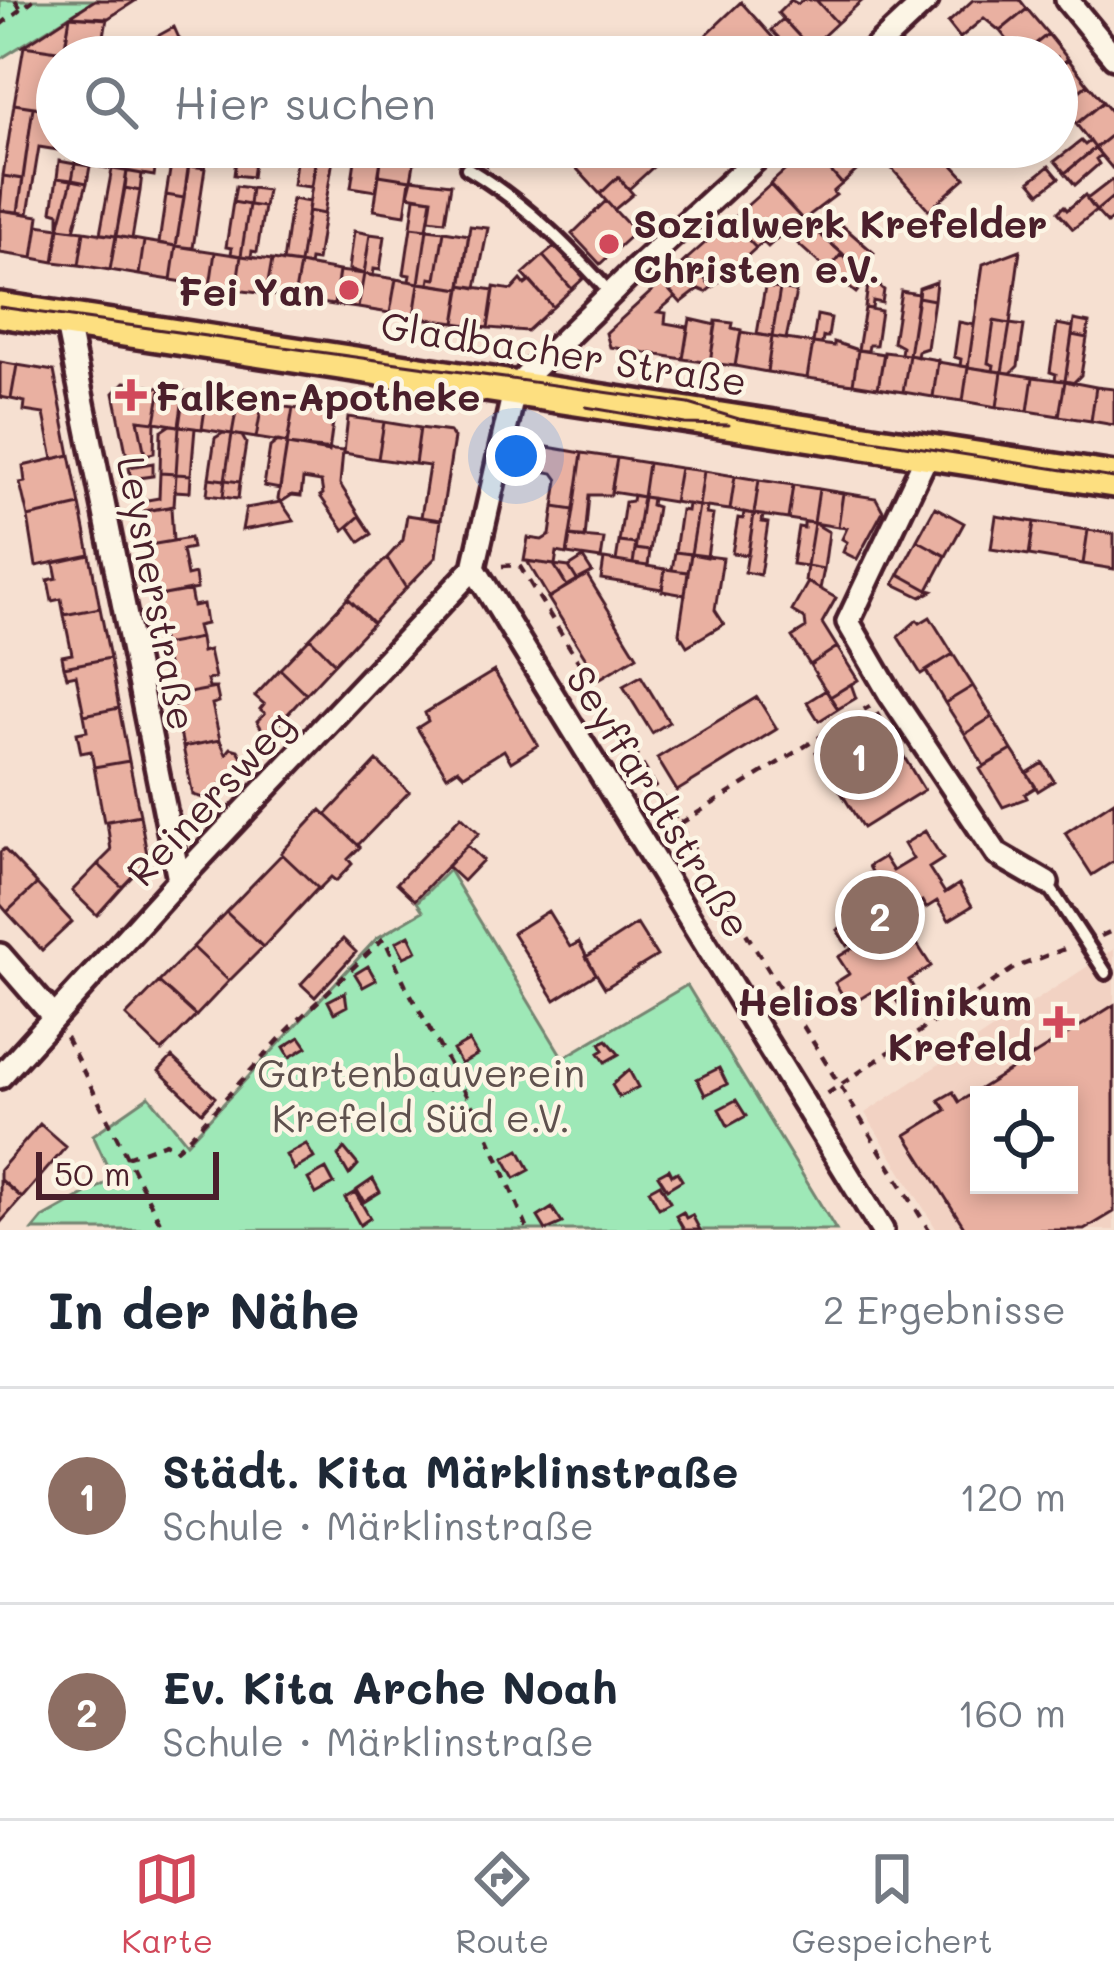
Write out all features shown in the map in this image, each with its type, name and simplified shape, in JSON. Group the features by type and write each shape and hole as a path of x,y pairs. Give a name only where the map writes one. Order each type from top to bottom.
{"main road":[{"name":"Gladbacher Straße","path":"0,310 1114,480"}],"street":[{"path":"888,36 927,0"},
{"path":"1067,0 1114,57"},
{"path":"474,568 514,387 746,168"},
{"name":"Leysnerstraße","path":"66,320 179,880"},
{"path":"929,451 848,622 890,694 998,854 1047,883"},
{"name":"Reinersweg","path":"0,1077 474,568"},
{"name":"Seyffardtstraße","path":"474,568 882,1230"},
{"path":"0,955 54,1016"}],"lane":[{"path":"467,168 515,198 610,293"},
{"path":"1047,883 1106,974"}],"path":[{"path":"15,0 21,9"},
{"path":"0,25 33,0"},
{"path":"474,568 519,565 929,1230"},
{"path":"645,846 890,694"},
{"path":"807,1107 1014,968 1114,931"},
{"path":"126,1157 166,1143 175,1150 287,1031 384,938 487,1133 528,1230"},
{"path":"54,1016 164,1230"}],"shaded area":[{"name":"Helios Klinikum Krefeld","path":"1114,949 1114,1230 937,1230 865,1113"}],"green space":[{"path":"0,0 95,0 36,36 0,59"},
{"name":"Gartenbauverein Krefeld Süd e.V.","path":"449,870 563,1058 687,985 836,1230 33,1230 43,1218 113,1179 93,1135 149,1096 187,1143 377,938 423,911 417,902"}],"building":[{"path":"95,0 135,1 107,19 70,16"},
{"path":"791,0 798,4 816,0 837,23 823,36 799,36 778,13"},
{"path":"816,0 863,0 837,23"},
{"path":"973,0 1020,0 1027,9 1000,31 984,18 958,36 948,23"},
{"path":"741,2 771,36 709,36"},
{"path":"1027,9 1048,34 1004,36 1000,31"},
{"path":"70,16 67,36 39,36"},
{"path":"70,16 107,18 104,36 67,36"},
{"path":"783,19 799,36 777,36 771,30"},
{"path":"174,27 178,36 158,36"},
{"path":"24,46 36,48 36,107 14,104"},
{"path":"1078,72 1088,84 1078,92"},
{"path":"1088,84 1103,102 1078,122 1078,92"},
{"path":"1103,102 1114,115 1114,133 1095,148 1078,122"},
{"path":"14,104 33,107 23,179 3,176"},
{"path":"36,107 36,165 28,214 18,212"},
{"path":"1114,133 1114,166 1112,168 1095,148"},
{"path":"1090,141 1095,148 1078,162 1078,143"},
{"path":"1095,148 1101,155 1096,159 1099,164 1075,185 1065,173 1078,168 1078,162"},
{"path":"58,168 74,168 72,180 57,178"},
{"path":"74,168 90,168 87,183 72,180"},
{"path":"107,168 155,168 154,176"},
{"path":"170,168 188,168 184,198 166,195"},
{"path":"189,168 205,168 193,248 176,246"},
{"path":"235,168 253,168 252,177 234,175"},
{"path":"295,168 314,168 311,187 293,185"},
{"path":"315,168 332,168 324,214 308,211"},
{"path":"354,168 380,168 376,191 351,187"},
{"path":"380,168 413,168 411,180 379,175"},
{"path":"576,168 652,168 629,189 618,177 600,194"},
{"path":"788,168 828,168 842,184 833,192 836,195 803,220 770,184"},
{"path":"828,168 860,168 842,184"},
{"path":"891,168 956,168 965,178 929,210"},
{"path":"1046,168 1059,178 1040,193 1030,181"},
{"path":"112,169 127,171 116,236 100,234"},
{"path":"127,171 142,174 140,191 125,188"},
{"path":"379,175 410,180 405,215 374,210"},
{"path":"3,176 23,179 18,212 0,210"},
{"path":"618,177 633,194 614,210 600,194"},
{"path":"57,178 72,180 59,228 59,213 52,211"},
{"path":"412,179 451,184 445,221 429,219 432,199 408,195"},
{"path":"1113,179 1114,196 1096,211 1087,199"},
{"path":"72,180 87,183 74,230 59,228"},
{"path":"770,185 800,217 768,247 763,242 756,248 730,221"},
{"path":"236,186 251,188 249,205 233,202"},
{"path":"125,188 140,191 132,239 116,236"},
{"path":"251,188 267,190 264,207 249,205"},
{"path":"166,195 184,198 176,246 159,243"},
{"path":"1085,195 1096,211 1073,229 1058,212"},
{"path":"1114,196 1114,217 1107,223 1096,211"},
{"path":"415,197 432,199 427,229 411,227"},
{"path":"292,199 309,202 300,264 283,262"},
{"path":"606,201 635,232 600,264 572,234"},
{"path":"233,202 249,205 241,256 226,247"},
{"path":"249,205 264,207 257,252 252,251 251,257 241,256"},
{"path":"0,210 39,216 33,258 0,253"},
{"path":"308,211 324,214 317,261 310,260 309,266 300,264"},
{"path":"829,214 874,253 860,269 815,230"},
{"path":"730,221 756,248 713,287 687,259"},
{"path":"38,225 59,228 54,262 33,258"},
{"path":"470,226 488,228 476,288 461,285"},
{"path":"411,227 427,229 419,283 404,274"},
{"path":"59,228 84,231 79,265 54,262"},
{"path":"813,228 842,253 828,271 798,244"},
{"path":"427,229 444,231 436,279 430,278 429,284 419,283"},
{"path":"84,231 116,236 110,270 79,265"},
{"path":"354,231 370,234 364,274 349,269"},
{"path":"444,231 469,235 461,289 429,284 430,278 436,279"},
{"path":"370,234 385,236 380,270 374,269 373,276 364,274"},
{"path":"116,236 144,241 139,275 110,270"},
{"path":"144,241 176,246 171,280 139,275"},
{"path":"176,246 215,252 210,286 171,280"},
{"path":"555,246 584,278 572,289 543,256"},
{"path":"1020,250 1010,324 994,321 988,363 994,365 993,371 968,367 983,264"},
{"path":"215,252 241,256 236,290 210,286"},
{"path":"841,255 869,277 856,293 828,271"},
{"path":"241,256 272,260 266,294 236,290"},
{"path":"543,256 572,289 553,307 523,274"},
{"path":"687,259 712,287 706,292 699,289 681,303 662,282"},
{"path":"272,260 300,264 294,299 266,294"},
{"path":"300,264 339,271 334,305 294,299"},
{"name":"Fei Yan","path":"339,271 364,274 358,308 334,305"},
{"path":"364,274 396,279 390,313 358,308"},
{"path":"869,277 884,290 882,303 873,301 872,309 865,308"},
{"path":"396,279 419,283 414,317 390,313"},
{"path":"521,280 525,285 530,281 553,307 527,331 488,328 494,287 512,290"},
{"path":"662,282 675,297 658,312 666,313 665,323 688,327 683,359 610,347 606,333"},
{"path":"936,282 934,300 918,297 919,288"},
{"path":"419,283 461,289 455,323 414,317"},
{"path":"461,285 494,290 488,328 455,323"},
{"path":"765,287 780,289 772,337 757,334"},
{"path":"780,289 796,292 786,339 772,337"},
{"path":"901,291 918,294 909,355 901,354 902,347 893,342"},
{"path":"918,297 934,300 927,348 918,351 917,357 909,355"},
{"path":"865,308 881,311 876,345 869,345 868,351 858,350"},
{"path":"817,315 831,318 822,344 813,343"},
{"path":"690,319 716,325 710,363 683,359"},
{"path":"1074,320 1089,323 1087,338 1072,335"},
{"path":"716,321 733,323 732,328 741,330 735,366 710,363"},
{"path":"994,321 1010,324 1002,372 993,371 994,365 988,363"},
{"path":"959,322 974,325 968,367 960,366 961,359 954,357"},
{"path":"1010,324 1024,326 1018,366 1011,373 1002,372"},
{"path":"1057,324 1073,327 1065,381 1055,380 1056,374 1050,372"},
{"path":"741,332 772,337 767,372 735,366"},
{"path":"1072,335 1087,338 1081,375 1073,383 1065,381"},
{"path":"772,337 813,343 807,378 767,372"},
{"path":"834,342 858,350 853,384 807,378 813,343 834,346"},
{"path":"858,350 884,354 878,388 853,384"},
{"path":"884,352 909,355 903,392 878,388"},
{"path":"909,355 938,360 933,397 903,392"},
{"path":"0,362 17,365 11,399 0,397"},
{"path":"938,362 968,367 963,401 933,397"},
{"path":"17,365 54,371 70,455 53,459 44,414 24,411 25,402 11,399"},
{"path":"968,367 1002,372 997,407 963,401"},
{"path":"1002,372 1033,377 1028,411 997,407"},
{"path":"1033,377 1065,381 1059,416 1028,411"},
{"path":"1065,381 1096,387 1091,421 1059,416"},
{"path":"125,382 161,388 155,422 138,420 145,455 127,457 114,393"},
{"path":"1096,387 1114,389 1114,425 1091,421"},
{"path":"161,388 184,391 179,426 155,422"},
{"path":"184,391 207,395 202,429 179,426"},
{"path":"207,395 238,400 232,434 202,429"},
{"path":"238,400 262,404 256,438 232,434"},
{"path":"262,404 293,408 287,443 256,438"},
{"path":"293,408 334,415 329,452 287,445"},
{"path":"348,417 384,422 378,459 344,453"},
{"path":"138,420 155,422 154,453 145,455"},
{"path":"384,422 420,428 415,464 378,459"},
{"path":"179,426 176,474 160,473 161,431"},
{"path":"179,426 195,428 191,475 176,474"},
{"path":"420,428 450,432 454,438 441,520 421,517 429,466 415,464"},
{"path":"232,434 225,480 209,478 215,438"},
{"path":"232,434 242,436 246,443 240,482 225,480"},
{"path":"278,441 287,443 280,489 264,486 270,447"},
{"path":"287,445 343,451 340,484 360,516 344,530 320,496 321,482 303,479 301,496 278,499"},
{"path":"542,446 582,453 574,510 554,507 558,480 553,473 538,470"},
{"path":"582,453 617,458 611,495 589,495 585,539 570,536"},
{"path":"70,455 80,505 28,517 20,483 25,482 23,466"},
{"path":"617,458 648,463 643,497 611,492"},
{"path":"153,463 153,476 131,479 129,467"},
{"path":"648,463 680,468 674,502 643,497"},
{"path":"680,468 704,471 699,506 674,502"},
{"path":"704,471 735,476 730,510 699,506"},
{"path":"160,473 176,474 174,506 138,512 136,502 159,498"},
{"path":"176,474 191,475 190,492 175,491"},
{"path":"735,476 759,480 754,514 730,510"},
{"path":"209,478 225,480 223,497 207,495"},
{"path":"225,480 240,482 238,499 223,497"},
{"path":"759,480 793,485 788,519 754,514"},
{"path":"793,485 819,489 814,523 788,519"},
{"path":"819,489 843,493 838,527 814,523"},
{"path":"843,493 876,498 883,511 857,559 843,552 847,528 838,527"},
{"path":"633,495 643,497 636,544 619,542 625,502 632,501"},
{"path":"643,497 652,498 651,505 657,507 650,551 635,549"},
{"path":"281,502 294,521 242,530 246,508"},
{"path":"688,504 699,506 691,554 675,552 681,510 687,511"},
{"path":"80,505 90,555 36,566 28,517"},
{"path":"699,506 713,515 707,557 691,554"},
{"path":"171,507 173,541 144,546 138,512"},
{"path":"554,507 574,510 567,554 557,552 555,565 524,561 528,538 542,540 550,535"},
{"path":"935,507 964,523 946,556 917,540"},
{"path":"744,512 754,514 748,555 732,553 738,518 743,519"},
{"path":"754,514 763,515 762,522 768,523 760,575 745,572"},
{"path":"407,515 441,520 436,557 406,588 387,558 403,540"},
{"path":"360,516 372,534 360,542 349,526"},
{"path":"996,516 1034,522 1029,555 991,549"},
{"path":"804,522 814,523 807,566 792,564 798,527 804,528"},
{"path":"1034,522 1088,530 1083,564 1029,555"},
{"path":"814,523 829,532 824,569 807,566"},
{"path":"1088,530 1114,534 1114,569 1083,564"},
{"path":"570,536 604,539 601,559 567,554"},
{"path":"190,538 192,548 182,550 187,576 195,574 197,589 154,597 144,546"},
{"path":"917,540 946,556 928,590 899,574"},
{"path":"619,542 636,544 633,564 616,561"},
{"path":"635,549 650,551 648,566 633,564"},
{"path":"675,552 691,554 688,572 672,570"},
{"path":"691,554 723,558 715,610 724,624 687,646 679,633"},
{"path":"90,555 100,608 64,615 61,599 52,601 48,580 57,578 54,563"},
{"path":"387,558 406,588 373,623 347,598"},
{"path":"583,558 592,572 577,580 569,567"},
{"path":"604,559 665,569 662,589 601,579"},
{"path":"527,561 554,565 567,586 549,598"},
{"path":"554,565 569,567 577,580 567,586"},
{"path":"807,566 824,569 820,589 805,581"},
{"path":"665,569 688,572 685,595 662,591"},
{"path":"899,574 932,591 921,597 894,584"},
{"path":"587,575 637,656 599,679 548,598"},
{"path":"808,582 836,598 822,623 837,647 810,665 792,637 806,628 805,619 792,611"},
{"path":"190,590 193,606 203,604 206,624 197,626 200,638 163,645 154,597"},
{"path":"348,598 373,623 335,663 310,638"},
{"path":"100,608 110,658 64,667 62,656 72,654 64,615"},
{"path":"930,617 953,654 921,674 898,637 917,620"},
{"path":"200,638 202,652 209,650 215,678 207,680 209,688 216,688 173,696 163,645"},
{"path":"310,638 335,663 306,694 280,669"},
{"path":"837,647 858,680 830,697 810,665"},
{"path":"953,654 973,686 945,703 926,671"},
{"path":"110,658 119,708 84,715 76,675 67,677 64,667"},
{"path":"280,669 306,694 270,733 257,721 265,713 260,709 264,704 255,696"},
{"path":"494,671 538,745 511,762 504,750 464,775 458,769 447,776 417,728 428,721 425,713"},
{"path":"641,676 669,722 652,733 623,686"},
{"path":"851,684 856,698 838,709 830,697"},
{"path":"973,686 992,717 965,734 945,703"},
{"path":"216,688 219,702 212,704 220,740 183,747 173,696"},
{"path":"826,690 838,709 819,721 807,702"},
{"path":"757,697 777,729 677,791 657,758"},
{"path":"119,708 129,761 94,767 91,751 81,753 77,733 87,731 84,715"},
{"path":"878,714 924,790 863,828 816,752"},
{"path":"992,717 1012,750 984,766 965,734"},
{"path":"220,740 226,754 231,748 238,750 244,760 207,799 193,795 183,747"},
{"path":"1012,750 1036,787 1025,794 1027,798 1003,807 980,769"},
{"path":"129,761 140,815 104,822 94,767"},
{"path":"377,761 409,792 358,845 326,815"},
{"path":"1043,763 1054,781 1038,791 1027,773"},
{"path":"1114,801 1114,861 1092,875 1065,833"},
{"path":"321,810 360,847 336,881 331,877 319,889 281,853"},
{"path":"140,815 148,860 122,887 98,864 111,851 107,821"},
{"path":"461,816 479,833 415,900 397,883"},
{"path":"925,831 943,859 929,868 945,893 959,884 972,906 949,920 937,901 926,908 922,901 892,920 890,927 900,944 912,936 931,966 909,980 916,992 898,1003 894,997 888,1001 879,987 855,1002 851,996 845,999 835,983 849,974 838,957 856,946 853,942 847,946 837,930 851,921 847,915 872,900 876,907 881,904 875,893 868,897 858,881 884,857 893,871 913,859 904,844"},
{"path":"467,845 483,860 463,881 447,866"},
{"path":"4,849 37,884 7,912 0,904 0,852"},
{"path":"282,854 318,888 263,947 226,912"},
{"path":"98,864 122,887 97,915 72,891"},
{"path":"37,884 72,922 42,950 7,912"},
{"path":"548,911 570,947 579,942 596,974 555,1000 513,933"},
{"path":"226,912 263,947 229,981 193,947"},
{"path":"637,924 657,956 605,988 586,957"},
{"path":"409,935 417,951 404,957 396,942"},
{"path":"343,939 356,952 315,997 301,984"},
{"path":"193,947 229,981 196,1016 159,982"},
{"path":"368,966 376,980 363,987 355,974"},
{"path":"159,982 196,1016 162,1051 126,1016"},
{"path":"345,992 347,1006 334,1013 328,1001"},
{"path":"1114,1005 1114,1212 1084,1230 966,1230 906,1135 946,1110 939,1100 953,1092 959,1102 970,1095 970,1194 1078,1194 1078,1086 985,1086"},
{"path":"300,1037 307,1047 290,1057 284,1047"},
{"path":"607,1040 619,1054 605,1062 599,1053 604,1050 600,1043"},
{"path":"469,1041 477,1055 461,1064 453,1050"},
{"path":"172,1057 215,1097 202,1112 159,1071"},
{"path":"719,1068 727,1084 705,1095 697,1079"},
{"path":"439,1070 446,1081 427,1092 421,1081"},
{"path":"629,1070 638,1087 619,1097 612,1085"},
{"path":"736,1100 746,1116 728,1126 719,1109"},
{"path":"40,1124 66,1147 22,1198 0,1179 0,1170"},
{"path":"306,1144 314,1158 294,1170 286,1155"},
{"path":"344,1148 358,1165 349,1175 338,1156"},
{"path":"519,1150 530,1170 515,1178 504,1158"},
{"path":"326,1169 334,1184 316,1194 308,1179"},
{"path":"669,1169 682,1180 667,1189 658,1175"},
{"path":"0,1179 22,1198 0,1223"},
{"path":"373,1179 380,1192 364,1202 357,1190"},
{"path":"660,1184 670,1202 659,1208 649,1190"},
{"path":"355,1192 370,1218 360,1225 345,1198"},
{"path":"552,1208 562,1223 546,1230 538,1217"},
{"path":"683,1212 686,1218 692,1215 700,1230 684,1230 676,1216"}],"tram line":[{"path":"0,307 689,404 739,419 1114,478"},
{"path":"586,407 685,424 729,425"}],"place":[{"name":"Sozialwerk Krefelder Christen e.V.","path":"609,244"},
{"name":"Fei Yan","path":"349,290"},
{"name":"Falken-Apotheke","path":"131,395"},
{"name":"Städt. Kita Märklinstraße","path":"859,755"},
{"name":"Ev. Kita Arche Noah","path":"880,915"},
{"name":"Helios Klinikum Krefeld","path":"1059,1022"}]}
